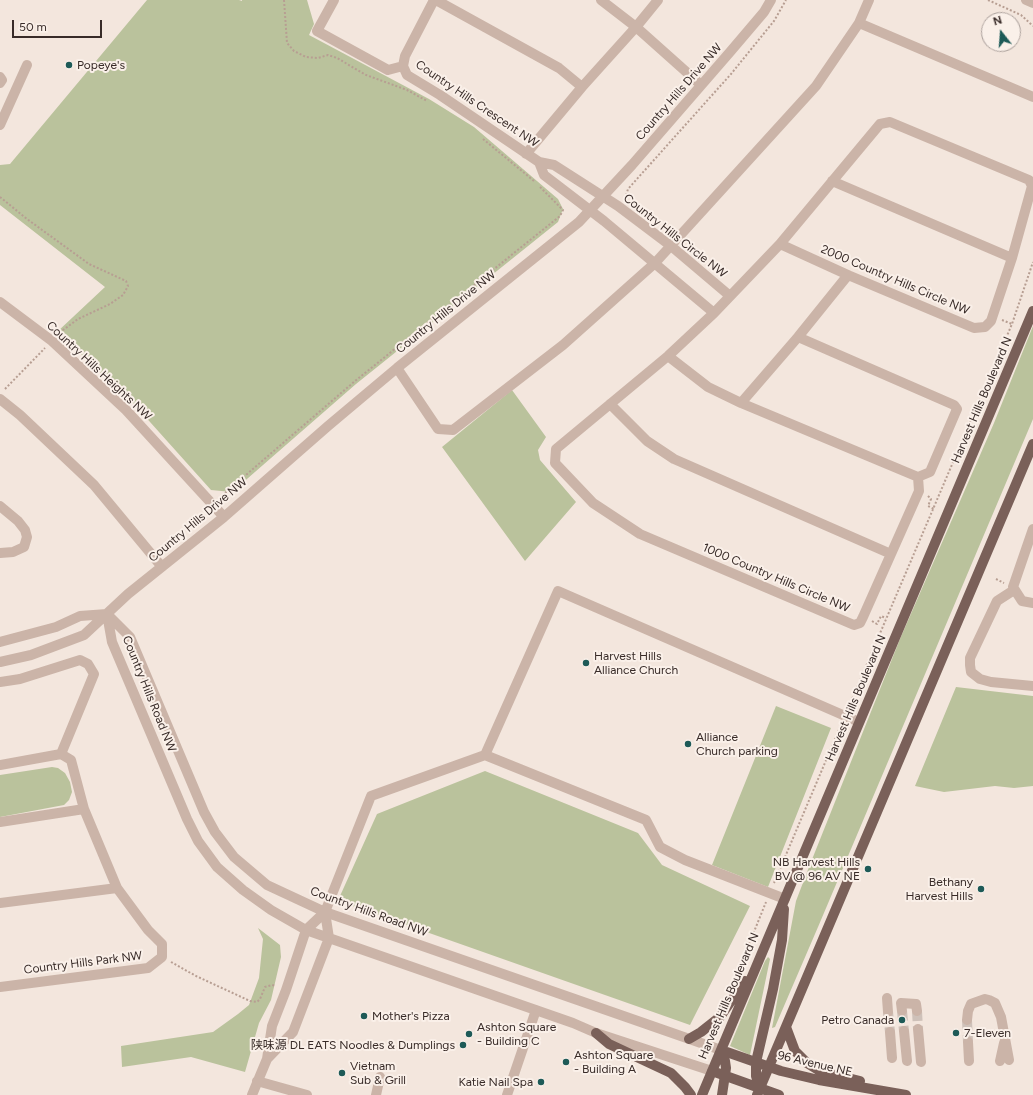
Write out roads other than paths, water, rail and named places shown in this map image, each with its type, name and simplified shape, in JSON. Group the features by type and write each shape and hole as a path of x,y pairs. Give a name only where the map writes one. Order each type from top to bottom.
{"main road":[{"name":"Harvest Hills Boulevard N","path":"702,1095 1033,311"},
{"path":"758,1092 1033,444"},
{"path":"758,1092 756,1062 773,989 782,940 785,899"},
{"path":"689,1039 701,1032 720,1017 759,960"},
{"path":"786,1027 795,1051 807,1063 820,1071 869,1083 885,1091"},
{"path":"596,1032 609,1044 671,1073 691,1095"},
{"path":"721,1050 725,1061 722,1095"},
{"name":"96 Avenue NE","path":"721,1050 769,1067 819,1080 906,1095"},
{"path":"712,1071 724,1075 758,1092 778,1095"}],"street":[{"path":"334,0 317,31 388,70 403,66"},
{"path":"435,0 559,68 582,87"},
{"name":"Country Hills Crescent NW","path":"435,0 405,56 403,66 407,75 440,95 526,154 539,162 554,165 604,197"},
{"path":"601,0 636,27 701,85"},
{"path":"526,154 658,0"},
{"name":"Country Hills Drive NW","path":"0,662 31,655 84,635 128,594 224,517 397,368 579,222 604,197 701,85 764,12 771,0"},
{"path":"397,368 438,429 453,430 563,345 655,263 816,86 859,23 869,0"},
{"path":"1026,0 1033,3"},
{"path":"859,23 1033,96"},
{"path":"0,125 27,65"},
{"path":"0,77 2,80 0,83"},
{"name":"2000 Country Hills Circle NW","path":"714,312 780,244 880,124 890,122 1029,180 1033,186 991,322 985,327 974,328 848,275 780,244"},
{"name":"Country Hills Crescent NW","path":"539,162 544,175 590,211"},
{"path":"832,181 1012,258"},
{"name":"Country Hills Circle NW","path":"604,197 671,246 730,296"},
{"path":"590,211 714,312"},
{"path":"741,403 798,337 848,275"},
{"name":"Country Hills Heights NW","path":"0,302 52,341 126,410 224,517"},
{"name":"1000 Country Hills Circle NW","path":"714,312 668,356 556,449 555,463 593,502 640,534 854,625 860,623 863,617 919,491 918,477"},
{"path":"668,356 708,387 741,403 918,477 930,472 957,409 954,405 798,337"},
{"path":"0,399 20,415 94,485 162,567"},
{"path":"610,404 647,441 674,459 891,554"},
{"path":"0,506 18,521 25,530 27,537 24,547 13,552 0,553"},
{"path":"1033,529 1013,587 1022,601 1033,603"},
{"path":"1014,590 997,601 970,658 971,672 980,679 986,681 1033,686"},
{"path":"485,755 558,591 859,722"},
{"path":"0,642 56,627 80,616 107,614"},
{"name":"Country Hills Road NW","path":"107,614 130,637 204,812 215,832 234,857 267,886 325,912 721,1050"},
{"name":"Country Hills Road NW","path":"107,614 112,642 186,819 198,841 217,867 243,890 271,910 306,930 596,1032 712,1071"},
{"path":"0,682 20,679 80,660 88,664 94,674 61,754"},
{"path":"0,765 61,754 71,760 84,809 118,888 0,903"},
{"path":"252,1095 267,1059 272,1026 306,930 325,912 372,796 485,755 646,820 660,847 685,860 785,899"},
{"path":"0,822 84,809"},
{"path":"186,819 204,812"},
{"name":"Country Hills Park NW","path":"0,987 148,968 162,958 162,944 148,930 118,888"},
{"path":"267,1059 294,1032 329,938 325,912"},
{"path":"887,998 888,1012"},
{"path":"967,1020 968,1011 971,1004 978,1000 989,1000 995,1003 1004,1028 1004,1061"},
{"path":"902,1011 902,1003 916,1004 917,1010"},
{"path":"507,1095 536,1010"},
{"path":"918,1030 920,1062"},
{"path":"904,1031 907,1061"},
{"path":"890,1032 892,1058"},
{"path":"968,1042 969,1061"},
{"path":"376,1095 380,1077"},
{"path":"257,1081 306,1095"}],"tunnel":[{"path":"902,1011 904,1031"},
{"path":"917,1011 918,1029"},
{"path":"888,1012 890,1032"},
{"path":"967,1020 968,1042"}],"place":[{"name":"Popeye's","path":"69,65"},
{"name":"Harvest Hills Alliance Church","path":"586,663"},
{"name":"Alliance Church parking","path":"688,744"},
{"name":"NB Harvest Hills BV @ 96 AV NE","path":"868,869"},
{"name":"Bethany Harvest Hills","path":"981,889"},
{"name":"Mother's Pizza","path":"364,1016"},
{"name":"Petro Canada","path":"902,1020"},
{"name":"7-Eleven","path":"956,1033"},
{"name":"Ashton Square - Building C","path":"469,1034"},
{"name":"陕味源 DL EATS Noodles & Dumplings","path":"463,1045"},
{"name":"Ashton Square - Building A","path":"566,1062"},
{"name":"Vietnam Sub & Grill","path":"342,1073"},
{"name":"Katie Nail Spa","path":"541,1082"}]}
